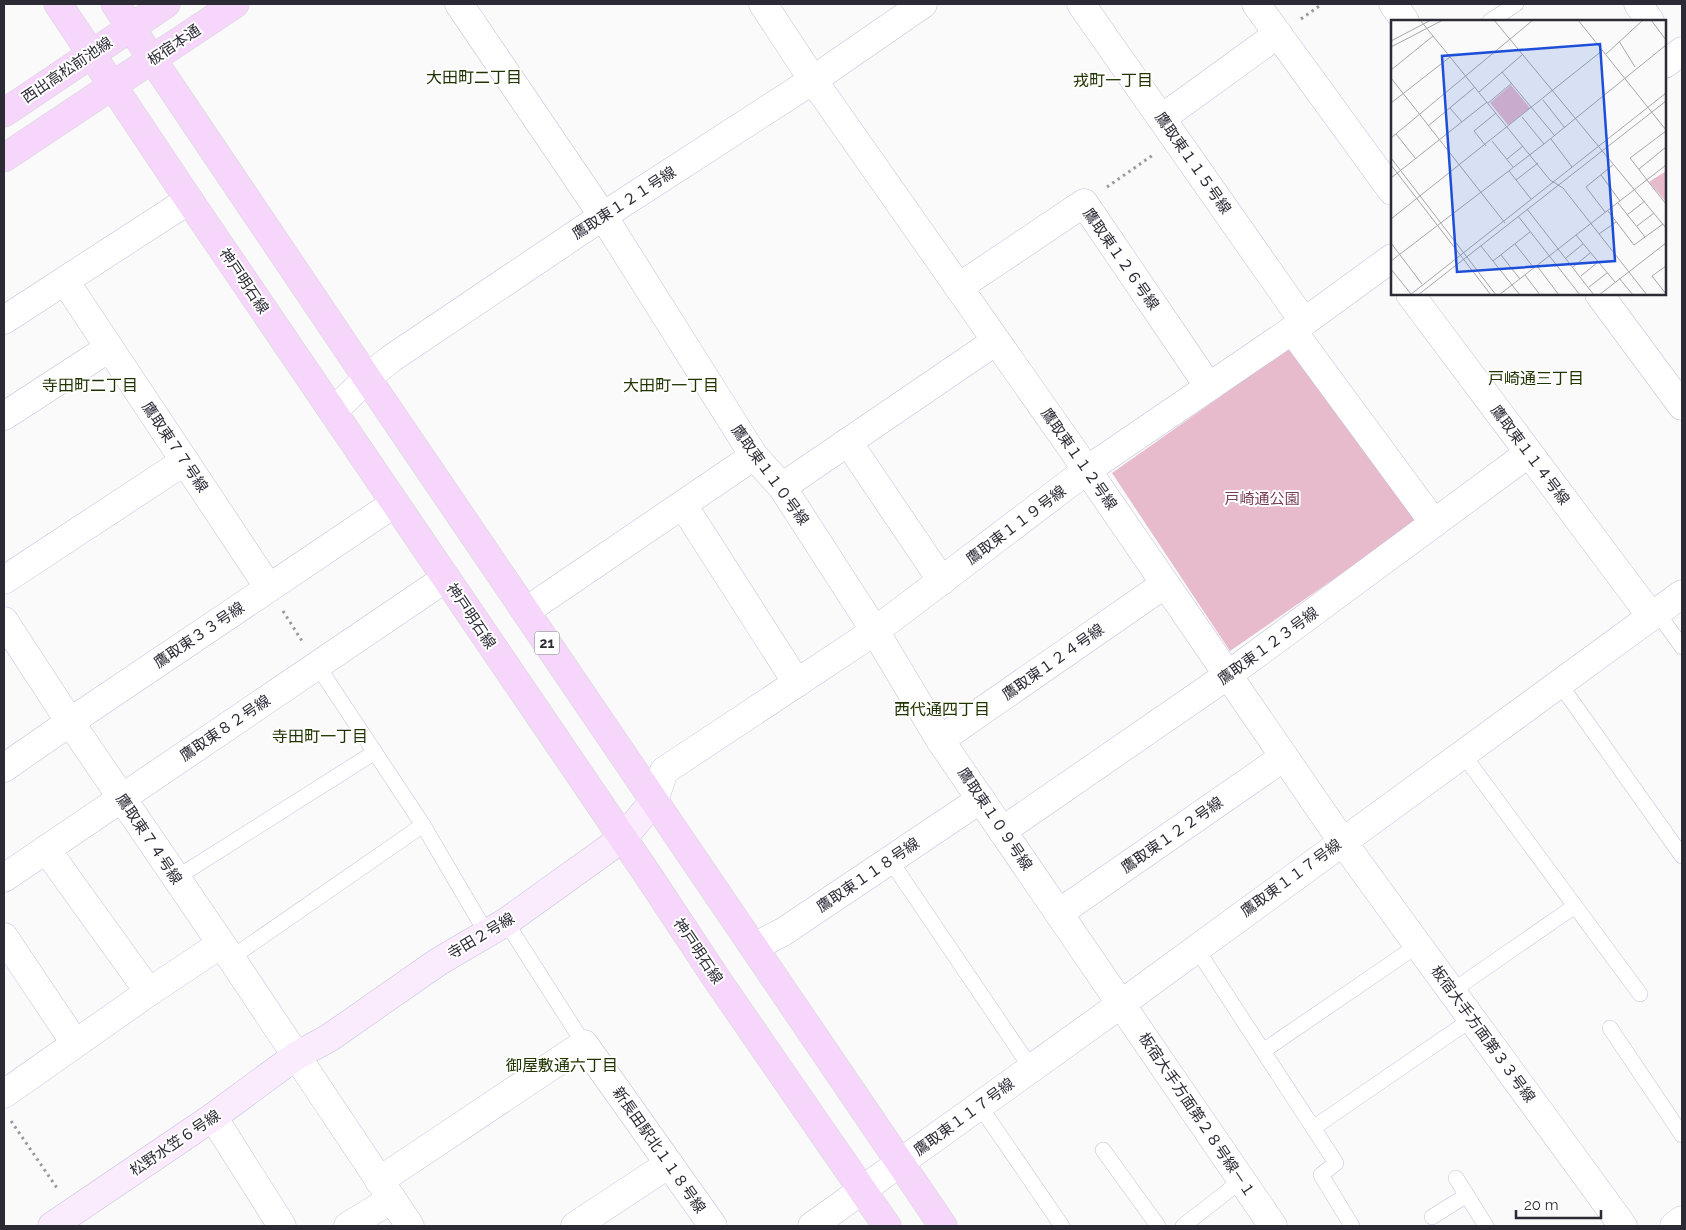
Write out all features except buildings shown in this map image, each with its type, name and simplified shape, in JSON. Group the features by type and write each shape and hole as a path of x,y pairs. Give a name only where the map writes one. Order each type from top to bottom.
{"main road":[{"name":"神戸明石線","path":"58,4 716,978 887,1226"},
{"name":"21","path":"115,4 654,802 944,1226"},
{"path":"131,27 166,4"},
{"name":"板宿本通","path":"112,85 235,4"},
{"name":"西出高松前池線","path":"4,113 131,27"},
{"path":"4,158 112,85"}],"street":[{"name":"鷹取東１１０号線","path":"459,4 602,216 754,456 782,487 875,631"},
{"name":"鷹取東１１２号線","path":"763,4 813,80 1087,470 1342,841"},
{"name":"鷹取東１２１号線","path":"333,412 367,378 392,358 602,216 813,80 922,4"},
{"name":"鷹取東１１５号線","path":"1082,4 1169,129 1298,326 1434,523"},
{"path":"1256,4 1391,190"},
{"path":"1393,4 1404,20"},
{"path":"1638,4 1649,20"},
{"path":"1169,129 1278,34"},
{"path":"4,320 189,200"},
{"name":"鷹取東１２６号線","path":"959,288 1084,204 1209,387"},
{"name":"鷹取東１１９号線","path":"654,802 664,771 875,631 1087,470 1390,264"},
{"name":"鷹取東７７号線","path":"65,281 269,588"},
{"name":"鷹取東１１４号線","path":"1411,295 1529,453 1654,614"},
{"path":"1600,295 1682,406"},
{"path":"782,487 996,341"},
{"path":"4,416 109,348"},
{"path":"848,442 942,581"},
{"name":"鷹取東１２３号線","path":"1002,831 1228,675 1529,453"},
{"path":"526,611 754,456"},
{"path":"4,580 185,462"},
{"name":"鷹取東３３号線","path":"4,768 395,503"},
{"path":"683,505 797,683"},
{"name":"鷹取東８２号線","path":"4,878 446,578"},
{"name":"鷹取東１２４号線","path":"940,740 1165,584"},
{"name":"鷹取東１１７号線","path":"812,1226 1682,594"},
{"name":"鷹取東７４号線","path":"4,621 410,1226"},
{"name":"鷹取東１０９号線","path":"875,631 940,740 1120,1004"},
{"name":"鷹取東１２２号線","path":"1059,913 1284,757"},
{"name":"鷹取東１１８号線","path":"754,947 783,932 981,799"},
{"name":"寺田２号線","path":"296,1056 330,1038 438,962 496,928 623,838 654,802"},
{"name":"板宿大手方面第３３号線","path":"1342,841 1623,1226"},
{"path":"46,849 149,992"},
{"path":"4,937 75,1043"},
{"path":"7,1106 75,1043 149,992 226,951"},
{"name":"板宿大手方面第２８号線－１","path":"1120,1004 1273,1226"},
{"path":"348,1226 385,1190 584,1044"},
{"name":"新長田駅北１１８号線","path":"584,1044 714,1226"},
{"name":"松野水笠６号線","path":"63,1219 212,1118 296,1056"},
{"path":"212,1118 282,1226"},
{"path":"575,1226 669,1164"},
{"path":"1674,1226 1682,1220"}],"lane":[{"path":"1492,20 1516,4"},
{"path":"1654,614 1682,647"},
{"name":"新長田駅北１１８号線","path":"317,665 423,825 496,928 584,1044"},
{"path":"1559,683 1682,856"},
{"path":"176,878 375,752"},
{"path":"1462,753 1640,994"},
{"path":"226,951 423,825"},
{"path":"890,860 1031,1068"},
{"path":"1452,991 1575,906"},
{"path":"1263,1050 1418,945"},
{"path":"1196,948 1336,1163 1321,1175 1352,1226"},
{"path":"1313,1128 1472,1019"},
{"path":"1610,1028 1682,1135"},
{"path":"979,1105 1062,1226"},
{"path":"1103,1150 1158,1226"},
{"path":"1456,1178 1486,1226"},
{"path":"1183,1226 1242,1180"},
{"path":"1432,1217 1466,1195"}],"path":[{"path":"1084,204 1169,129"},
{"path":"269,588 317,665"},
{"path":"7,1106 63,1219"}],"green space":[{"name":"戸崎通公園","path":"1295,344 1419,520 1230,651 1112,473"}],"district":[{"name":"大田町二丁目","path":"474,77"},
{"name":"戎町一丁目","path":"1113,80"},
{"name":"戸崎通三丁目","path":"1536,378"},
{"name":"寺田町二丁目","path":"90,385"},
{"name":"大田町一丁目","path":"671,385"},
{"name":"西代通四丁目","path":"942,709"},
{"name":"寺田町一丁目","path":"320,736"},
{"name":"御屋敷通六丁目","path":"562,1065"}]}
